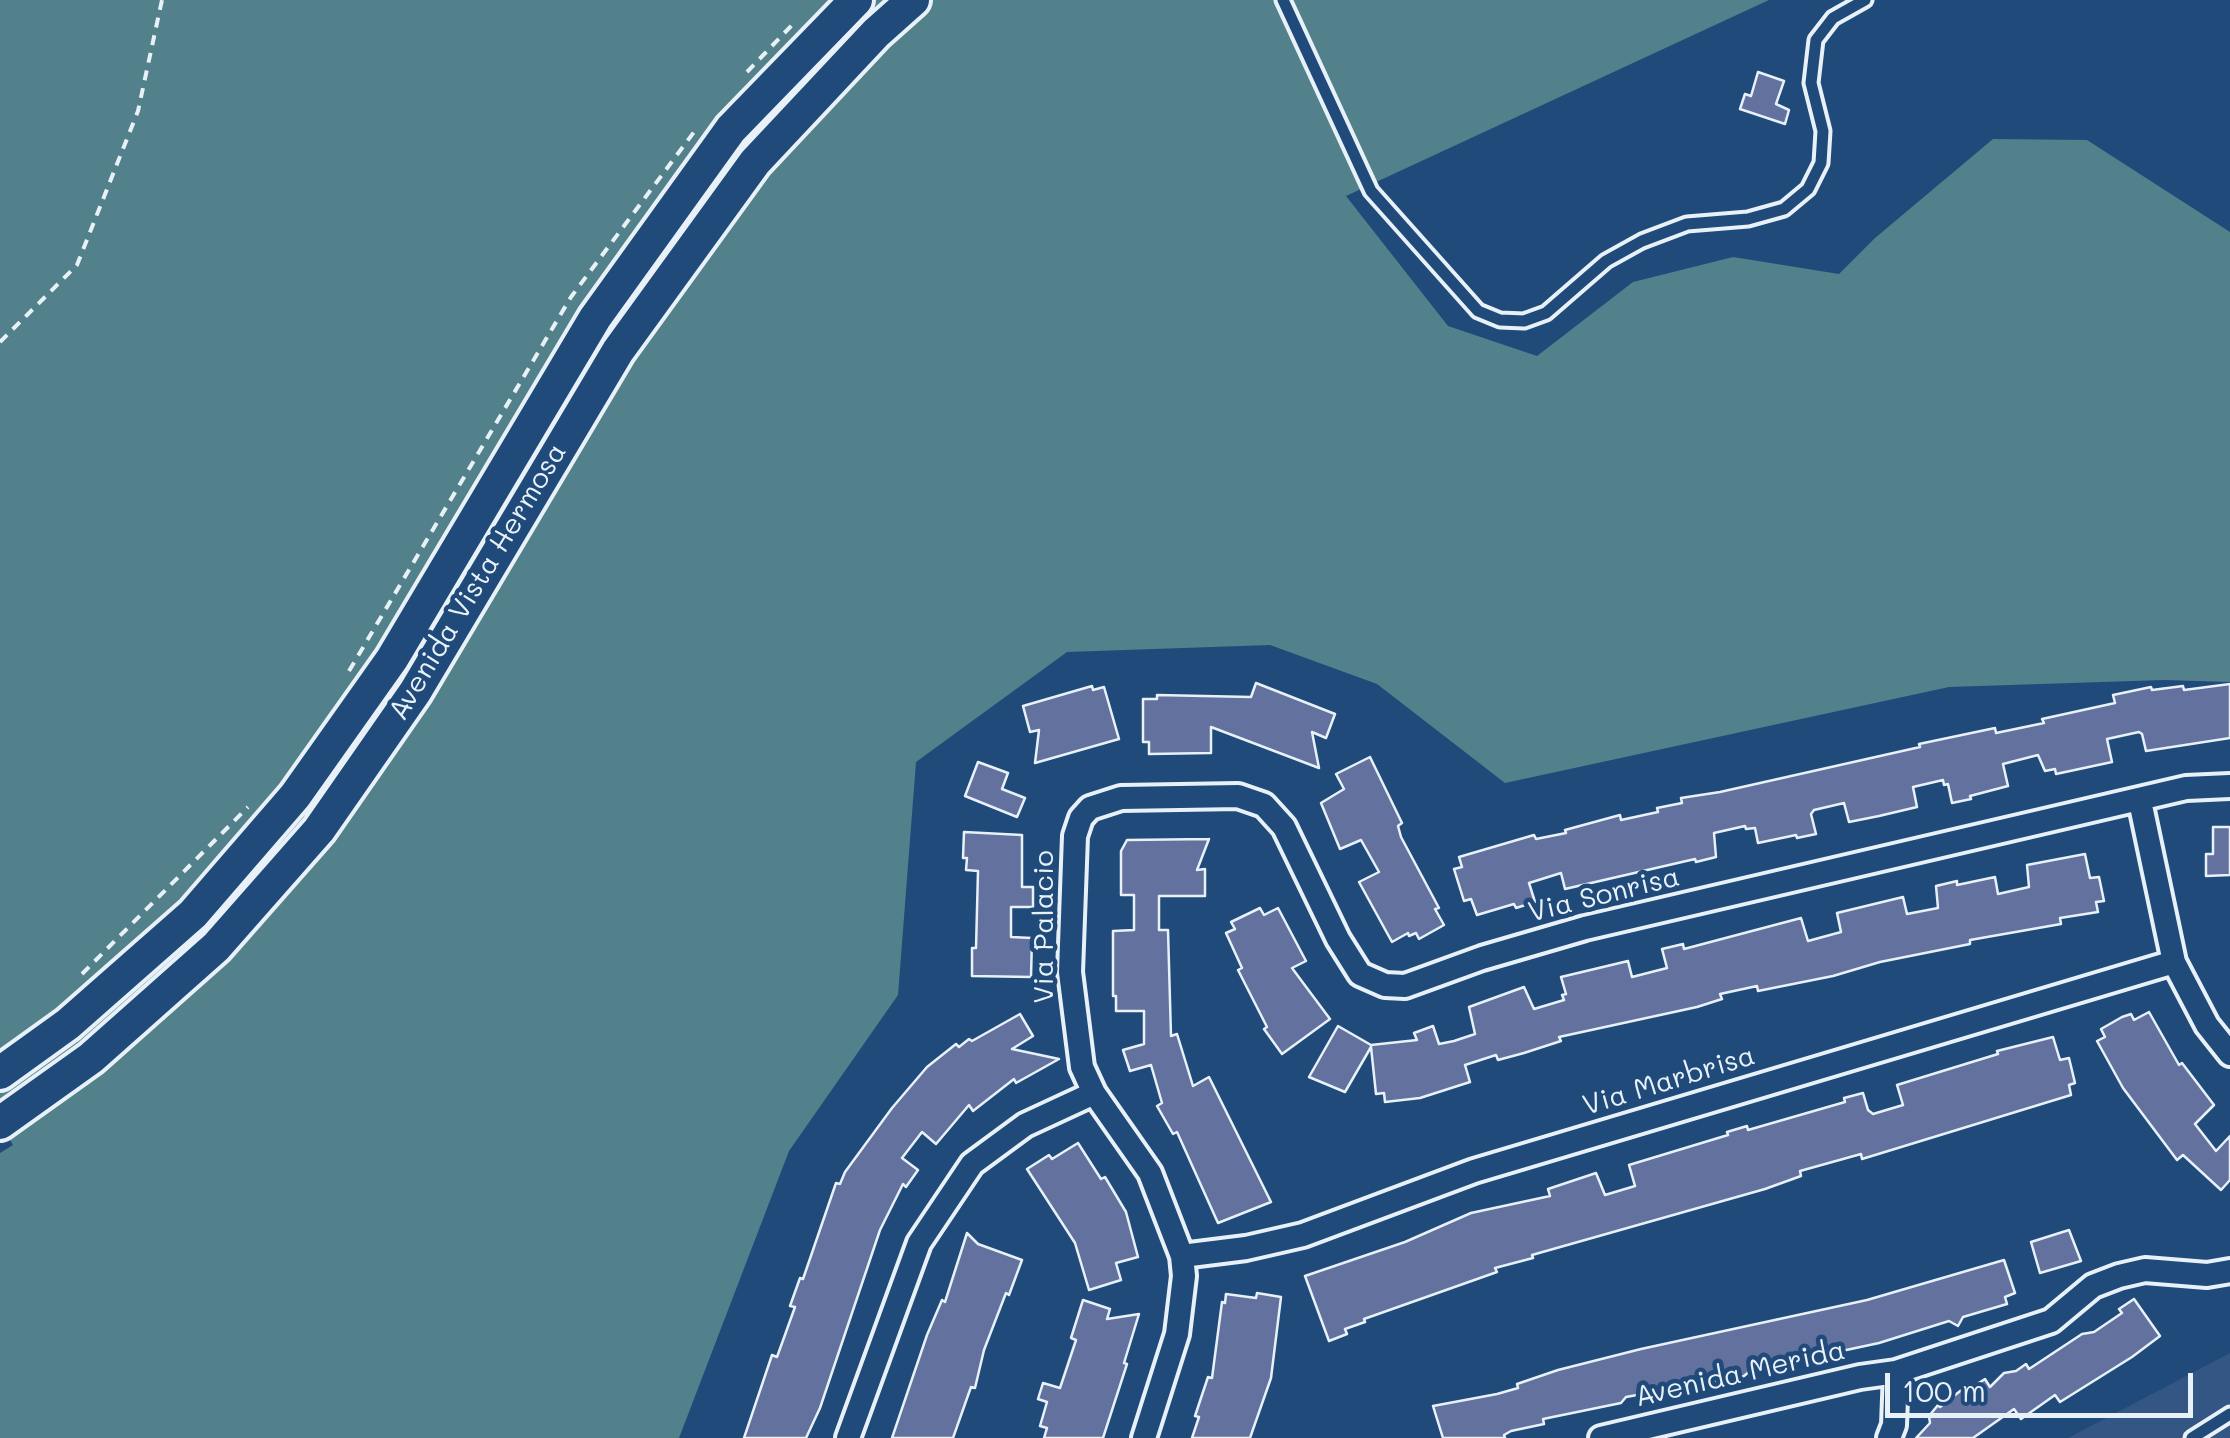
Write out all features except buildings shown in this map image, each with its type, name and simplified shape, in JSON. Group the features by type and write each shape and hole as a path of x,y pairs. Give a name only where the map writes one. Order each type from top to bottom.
{"main road":[{"name":"Avenida Vista Hermosa","path":"0,1073 68,1024 193,914 296,796 392,659 594,318 732,129 856,0"},
{"name":"Avenida Vista Hermosa","path":"0,1123 91,1058 216,948 318,830 415,692 618,351 754,162 876,33 913,0"}],"street":[{"name":"Via Sonrisa","path":"1090,808 1121,798 1238,796 1264,805 1284,827 1338,938 1360,974 1385,985 1405,986 1482,958 1585,928 2186,788 2230,786"},
{"path":"2140,801 2174,962 2207,1025 2230,1054"},
{"name":"Via Palacio","path":"1090,808 1081,818 1075,836 1070,972 1082,1067 1094,1093 1150,1174 1182,1256 1184,1276 1177,1334 1144,1438"},
{"name":"Via Marbrisa","path":"1182,1256 1246,1248 1303,1235 1474,1171 2174,962"},
{"path":"848,1438 919,1242 972,1164 1025,1125 1094,1093"},
{"name":"Avenida Merida","path":"1601,1438 1841,1381 1896,1372 2051,1320 2093,1286 2120,1276 2145,1270 2207,1275 2230,1271"},
{"path":"1889,1438 1894,1425 1896,1372"}],"lane":[{"path":"1283,0 1371,191 1478,312 1500,320 1524,321 1546,313 1606,261 1642,241 1687,224 1748,218 1784,209 1808,188 1821,163 1823,131 1811,84 1816,40 1834,18 1865,0"},
{"path":"782,76 810,104"},
{"path":"2192,1438 2230,1414"}],"path":[{"path":"0,342 76,265 138,111 162,0"},
{"path":"748,71 803,14"},
{"path":"348,673 571,296 708,116"},
{"path":"71,985 250,805"}],"shaded area":[{"path":"2230,1353 2230,1438 2068,1438"}],"green space":[{"path":"0,0 1769,0 1346,196 1448,326 1537,356 1633,282 1733,257 1839,274 1875,238 1993,139 2087,140 2230,232 2230,682 2164,680 1949,687 1505,783 1377,684 1270,645 1067,652 916,762 898,995 789,1151 679,1438 0,1438 0,1153 13,1145 0,1123"}]}
